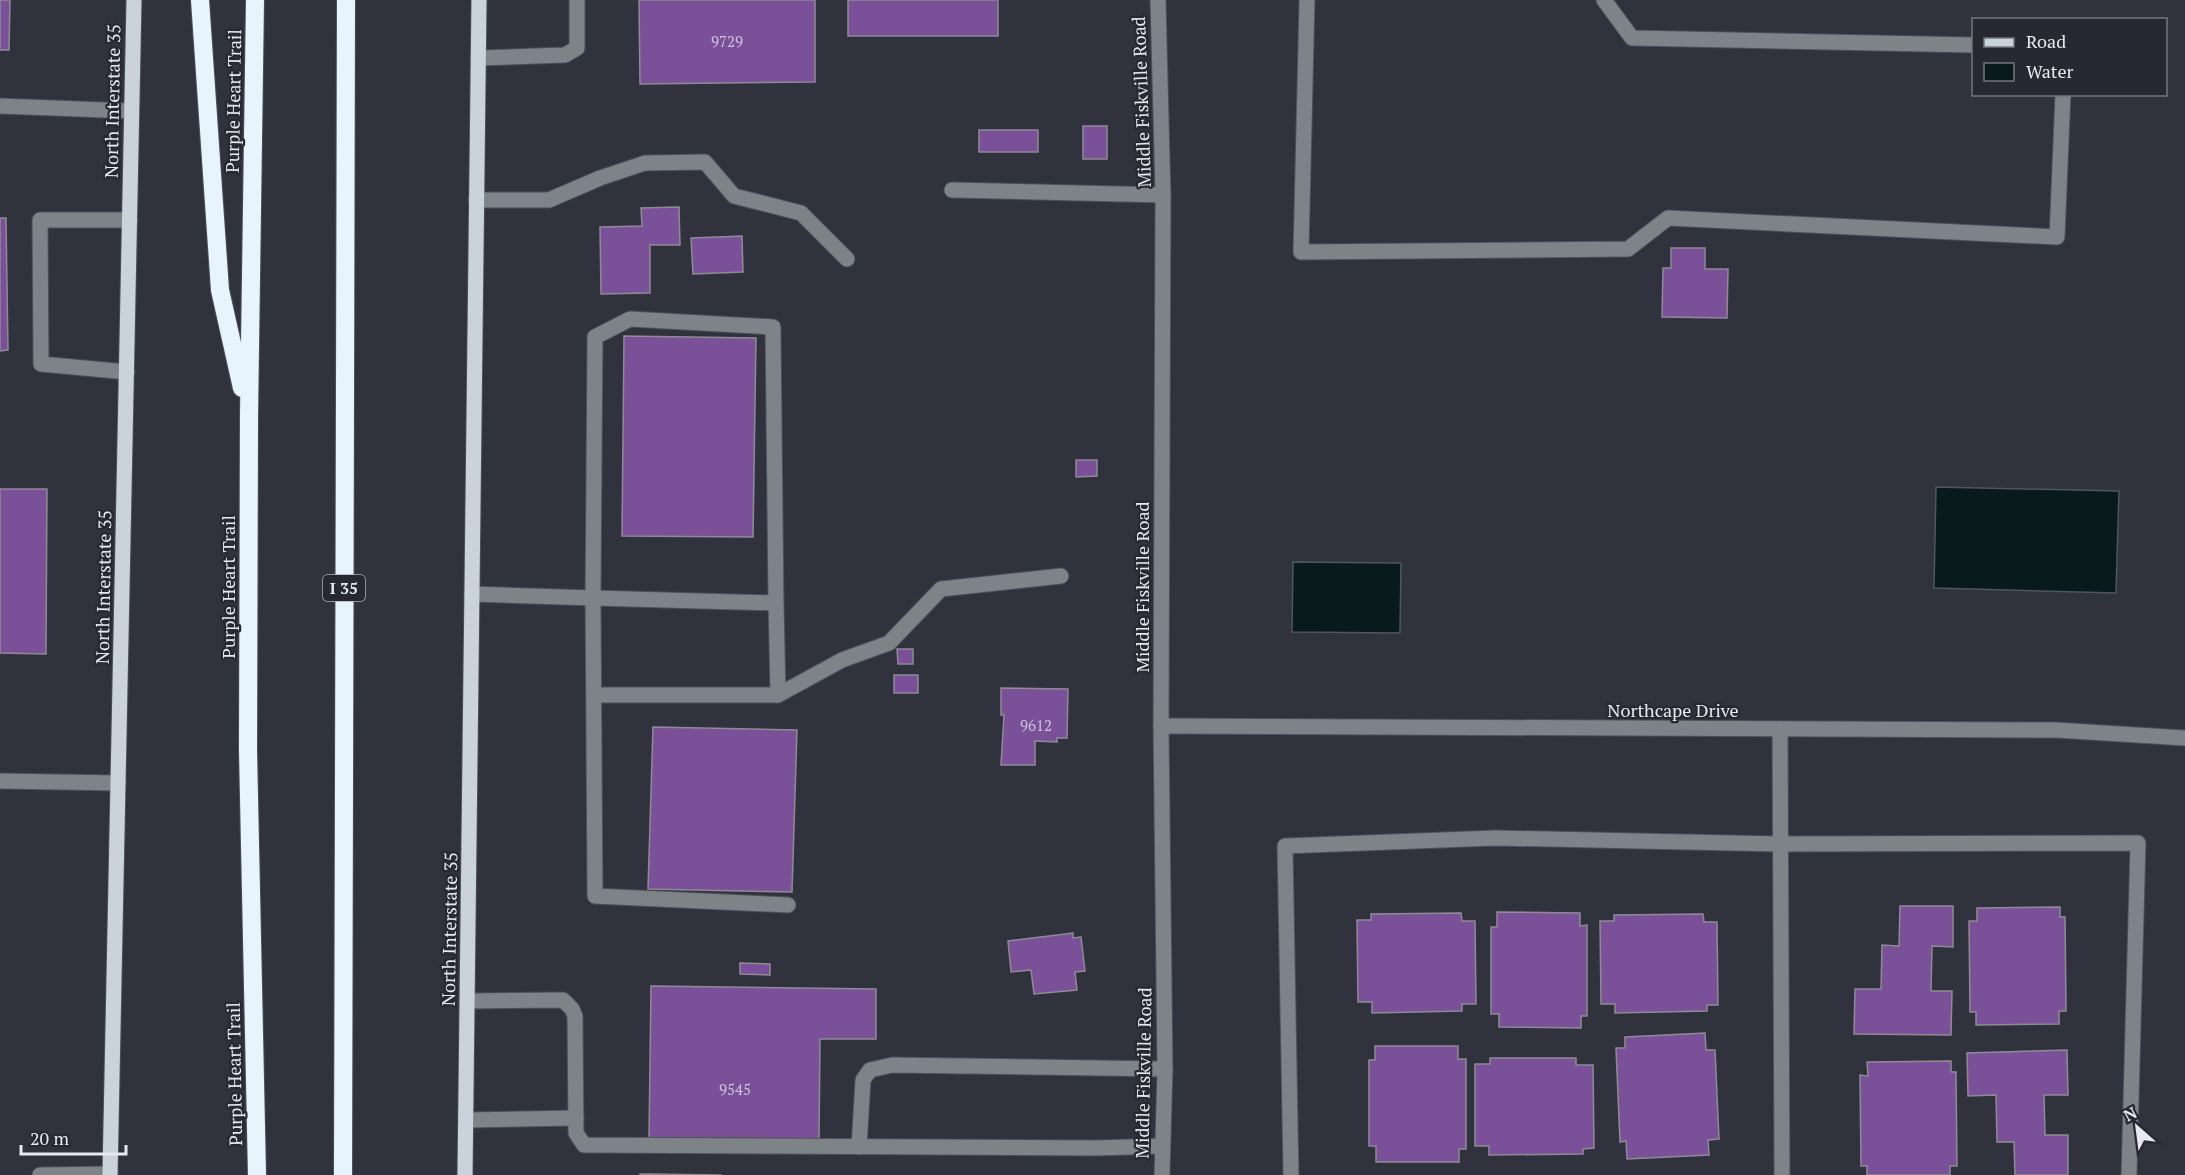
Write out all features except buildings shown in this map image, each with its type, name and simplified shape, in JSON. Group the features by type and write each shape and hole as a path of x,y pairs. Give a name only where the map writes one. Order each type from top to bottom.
{"highway":[{"path":"200,0 220,290 249,416"},
{"name":"Purple Heart Trail","path":"255,0 249,416 248,750 256,1175"},
{"name":"I 35","path":"343,1175 346,0"}],"main road":[{"name":"North Interstate 35","path":"110,1174 134,0"},
{"name":"North Interstate 35","path":"465,1175 479,0"}],"street":[{"path":"478,58 565,55 577,48 577,0"},
{"name":"Middle Fiskville Road","path":"1158,0 1163,195 1161,726 1165,1069 1161,1146 1162,1175"},
{"path":"1307,0 1301,252 1628,249 1668,218 2057,237 2063,96"},
{"path":"1604,0 1632,38 1972,45"},
{"path":"0,106 132,111"},
{"path":"476,200 549,200 600,178 645,163 705,162 734,196 801,213 847,259"},
{"path":"952,190 1163,195"},
{"path":"127,372 41,364 40,220 129,220"},
{"path":"778,695 773,327 630,320 595,337 593,598 595,896 788,905"},
{"path":"594,695 778,695 842,660 889,643 941,589 1061,576"},
{"path":"472,594 776,603"},
{"name":"Northcape Drive","path":"1161,726 2056,730 2185,738"},
{"path":"1780,729 1782,1175"},
{"path":"0,781 118,783"},
{"path":"1292,1175 1285,846 1496,838 1779,844 2138,843 2129,1175"},
{"path":"468,1001 562,1000 573,1009 575,1016 576,1133 584,1145 1096,1148 1161,1146"},
{"path":"859,1147 862,1080 870,1071 892,1065 1165,1069"},
{"path":"466,1120 576,1118"},
{"path":"40,1175 110,1174"}],"water":[{"path":"1936,487 2119,491 2116,593 1934,588"},
{"path":"1293,562 1401,563 1400,633 1292,632"}]}
